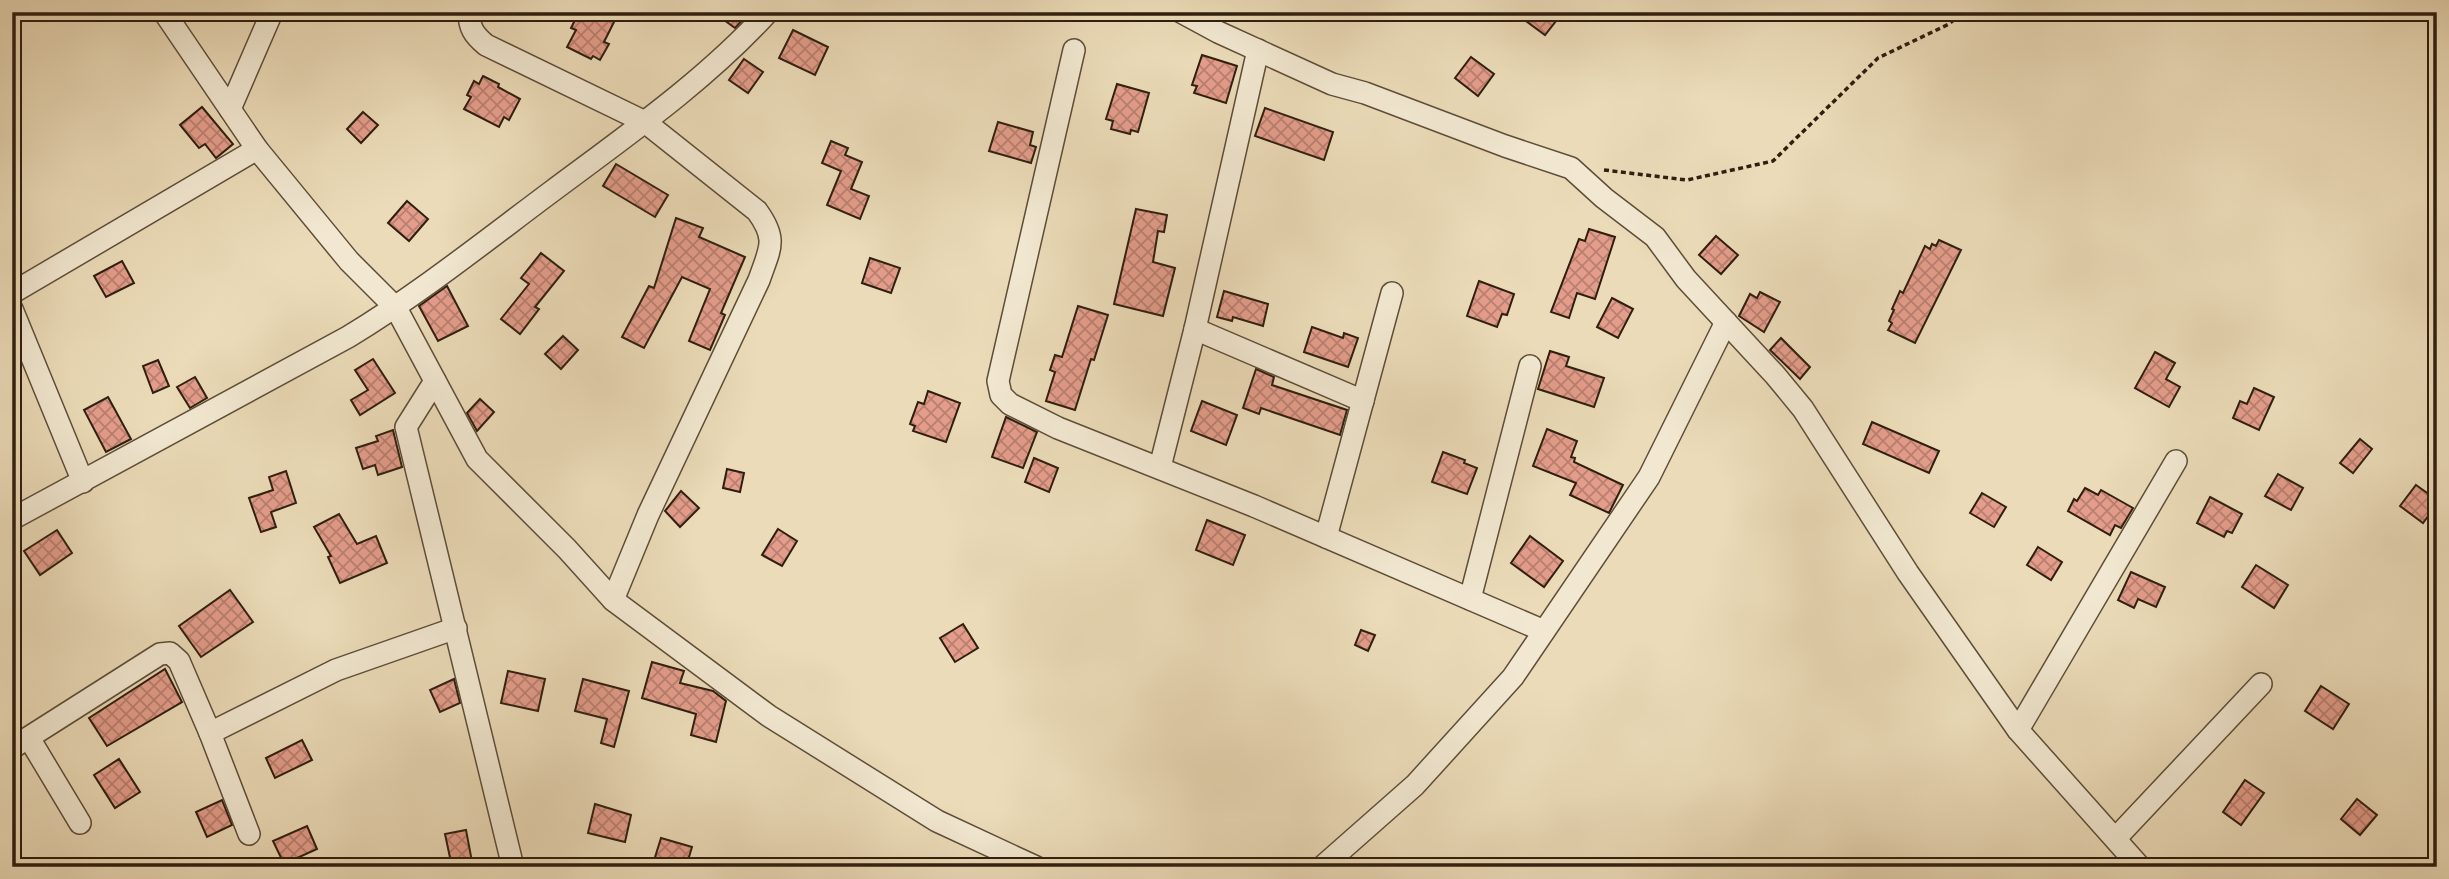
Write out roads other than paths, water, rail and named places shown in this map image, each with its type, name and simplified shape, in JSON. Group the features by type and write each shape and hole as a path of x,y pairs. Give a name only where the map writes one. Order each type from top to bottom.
{"street":[{"path":"164,12 257,149 349,261 396,308 477,459 614,600 769,716 937,821 1036,867"},
{"path":"230,109 272,12"},
{"path":"469,12 469,24 474,36 486,45 645,122 757,211 771,236 770,248 759,280 648,515 614,600"},
{"path":"12,519 396,308 645,122 736,47 768,12"},
{"path":"1181,12 1332,84 1365,93 1571,168 1604,198 1655,237 1686,279 1802,409 1908,573 2018,730 2140,867"},
{"path":"1074,50 998,381 1001,395 1010,404 1058,428 1160,467 1544,631"},
{"path":"1160,467 1195,329 1258,50"},
{"path":"12,293 257,149"},
{"path":"1326,537 1392,293"},
{"path":"12,309 83,482"},
{"path":"1322,867 1415,785 1513,677 1649,477 1726,322"},
{"path":"1195,329 1363,401"},
{"path":"1470,599 1530,366"},
{"path":"435,381 406,427 513,867"},
{"path":"2018,730 2176,461"},
{"path":"210,733 336,670 456,628"},
{"path":"80,823 21,743 160,654 170,653 179,661 249,834"},
{"path":"2116,838 2261,684"}]}
